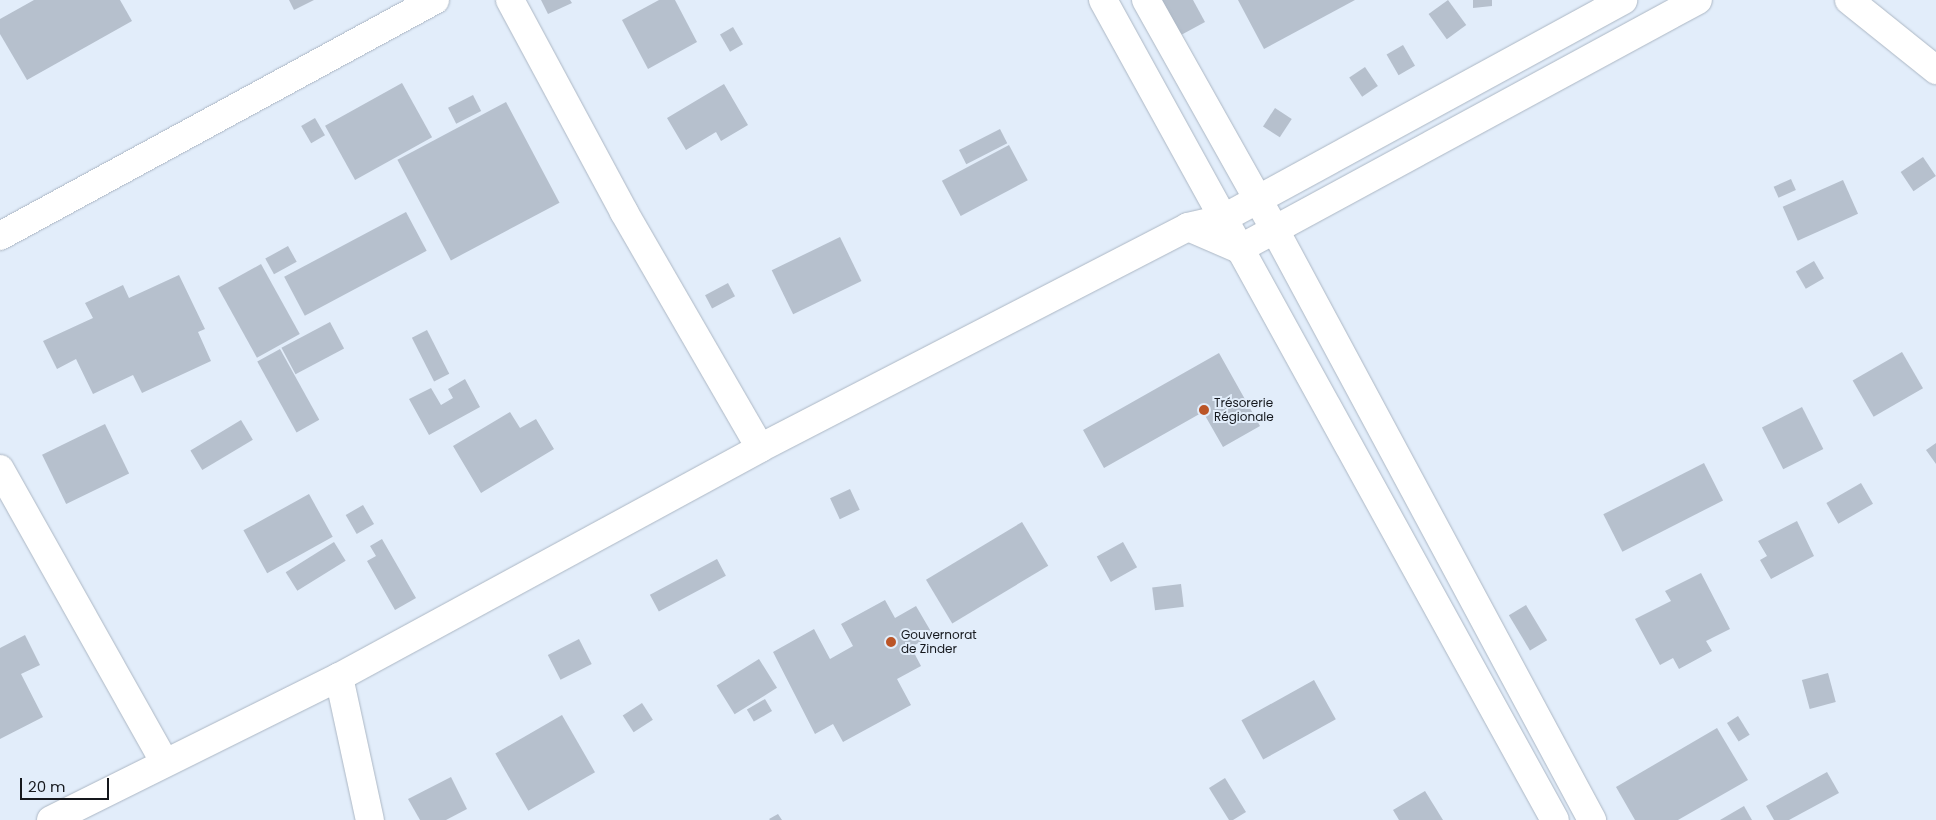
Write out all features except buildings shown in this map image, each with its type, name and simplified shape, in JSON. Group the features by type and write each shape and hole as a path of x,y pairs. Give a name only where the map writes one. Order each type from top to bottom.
{"main road":[{"path":"0,236 435,0"},
{"path":"510,0 624,212 760,448"},
{"path":"1103,0 1222,219 1555,820"},
{"path":"1146,0 1275,230 1592,820"},
{"path":"1239,249 1698,0"},
{"path":"1849,0 1936,70"},
{"path":"51,820 164,761 339,677 760,448 1188,227 1222,219 1619,1"},
{"path":"1188,227 1239,249"},
{"path":"0,469 164,761"},
{"path":"339,677 370,820"}],"place":[{"name":"Trésorerie Régionale","path":"1204,410"},
{"name":"Gouvernorat de Zinder","path":"891,642"}]}
